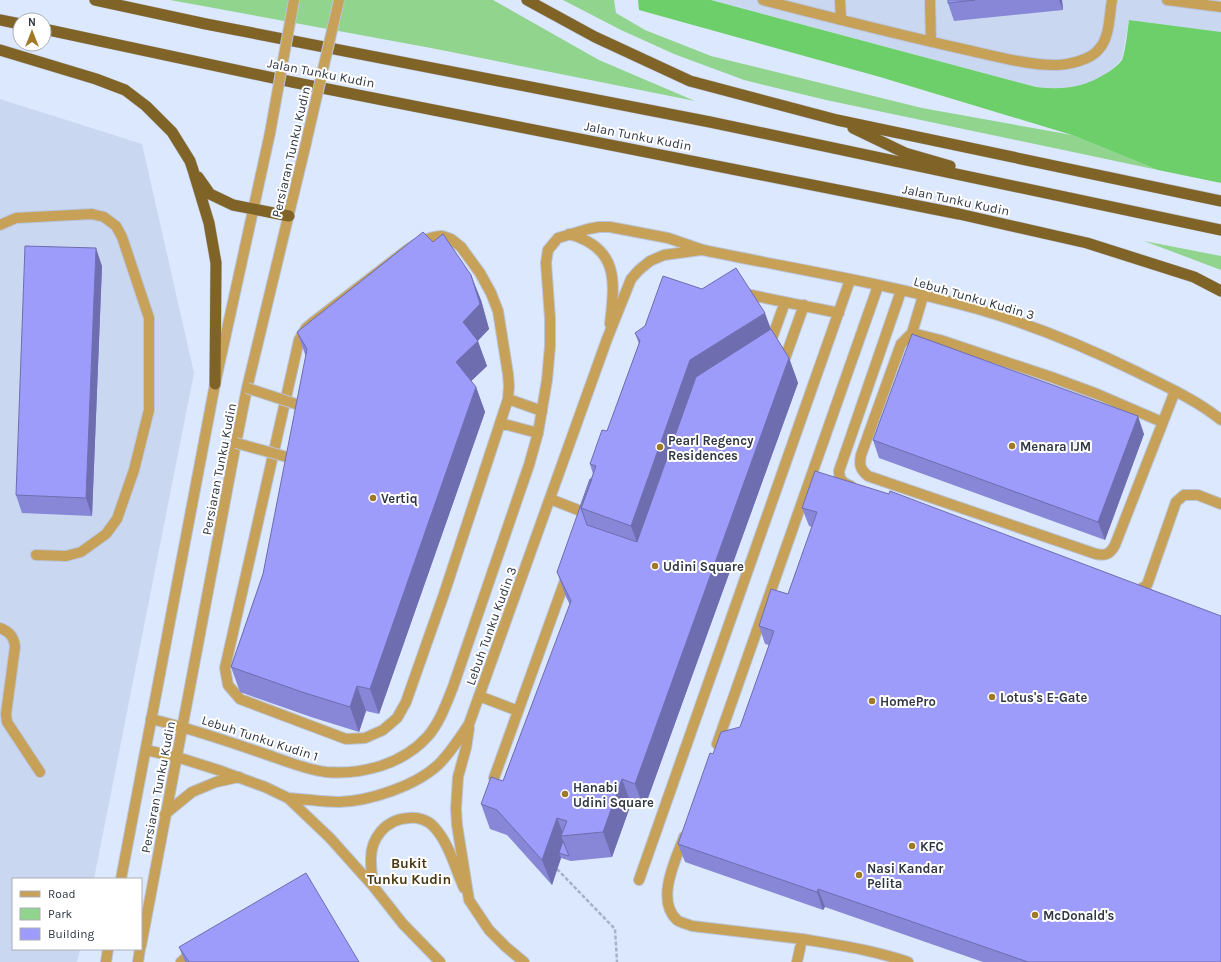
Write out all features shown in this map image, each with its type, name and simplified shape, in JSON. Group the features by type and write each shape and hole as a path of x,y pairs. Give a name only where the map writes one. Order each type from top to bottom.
{"highway":[{"name":"Jalan Tunku Kudin","path":"95,0 206,24 710,122 1221,230"},
{"path":"527,0 595,37 690,81 837,120 1221,201"},
{"path":"0,20 12,22"},
{"name":"Jalan Tunku Kudin","path":"52,32 292,82 960,214 1079,241 1194,277 1221,292"},
{"path":"0,50 96,79 125,90 146,106 172,132 190,161 209,223 216,263 216,339 214,384"},
{"path":"837,120 905,153 1035,191"},
{"path":"193,170 210,194 233,205 289,216"}],"street":[{"name":"Persiaran Tunku Kudin","path":"121,878 214,384 270,133 294,0"},
{"name":"Persiaran Tunku Kudin","path":"142,940 236,443 339,0"},
{"path":"763,0 931,42 1014,60 1054,65 1070,64 1087,58 1099,50 1106,37 1112,0"},
{"path":"840,0 841,20"},
{"path":"930,0 931,42"},
{"path":"1167,0 1221,7"},
{"path":"0,225 16,218 92,214 104,218 116,226 122,237 149,318 149,410 134,470 117,519 106,534 81,552 66,556 36,555"},
{"name":"Lebuh Tunku Kudin 3","path":"386,765 414,750 429,735 440,718 456,680 529,465 538,433 547,380 550,346 550,318 546,264 548,250 558,238 588,229 610,227 668,238 703,250 901,291 978,310 1044,331 1106,357 1175,391 1221,420"},
{"name":"Lebuh Tunku Kudin 3","path":"569,234 583,238 594,245 604,253 610,266 613,282 612,303 607,339"},
{"path":"442,236 452,239 461,247 480,273 496,301 509,386 508,399 500,423 442,602 406,702 397,718 383,730 365,738 346,739 240,699 228,685 225,668 297,347 306,328 420,241 432,237 442,236"},
{"name":"Lebuh Tunku Kudin 3","path":"288,798 340,802 377,796 398,789 420,777 438,765 455,745 469,724 607,339 631,279 650,261 664,255 703,250"},
{"path":"639,880 850,280"},
{"path":"713,756 878,286"},
{"path":"731,291 839,313"},
{"path":"860,490 841,481 839,471 901,291"},
{"path":"923,296 912,333 901,344 861,455 859,462 861,470 868,476 1104,556 1111,552 1115,545 1175,391"},
{"path":"771,341 785,302"},
{"path":"784,361 804,305"},
{"path":"912,333 940,340 1057,379 1097,394 1162,422"},
{"path":"248,388 320,411"},
{"path":"508,399 542,410"},
{"path":"500,423 538,433"},
{"path":"236,443 292,462 306,461"},
{"path":"1123,590 1139,590 1147,585 1176,502 1184,495 1198,495 1221,504"},
{"path":"550,499 590,514"},
{"path":"494,778 570,565"},
{"path":"0,628 12,635 15,647 6,714 7,722 40,772"},
{"path":"479,696 518,711"},
{"name":"Lebuh Tunku Kudin 1","path":"151,719 182,727 294,764 325,772 353,772 386,765"},
{"path":"469,724 466,748 458,777 456,809 469,900"},
{"path":"146,750 176,757 239,777 288,798 330,838 373,886 403,924 440,962"},
{"path":"165,814 192,792 216,782 239,777"},
{"path":"373,886 370,860 378,835 386,825 398,818 416,817 426,821 434,826 440,836 452,858 469,900 489,930 524,962"},
{"path":"686,830 667,891 669,909 678,920 692,926 802,939 856,948 891,956 908,962"},
{"path":"797,962 802,939"},
{"path":"106,962 108,950"},
{"path":"138,962 140,950"},
{"path":"181,962 191,953"}],"path":[{"path":"557,869 615,929 617,962"}],"shaded area":[{"path":"712,0 1221,0 1221,32 1129,20 1122,59 1111,70 1098,79 1084,85 1053,89 1036,87"},
{"path":"0,99 142,144 194,373 94,878 12,878 12,950 80,950 77,962 0,962"}],"green space":[{"path":"170,0 493,0 599,60 695,101 431,48"},
{"path":"563,0 614,0 616,13 645,30 711,56 922,108 1072,135 1158,170 826,100 744,80 674,54 621,30"},
{"path":"638,0 711,0 1036,87 1045,88 1063,88 1081,85 1097,79 1114,68 1123,57 1129,20 1221,32 1221,183 1158,170 1072,135 880,77 639,10"},
{"path":"1144,241 1221,256 1221,270"}],"building":[{"path":"948,0 975,0 948,3"},
{"name":"Vertiq","path":"423,232 433,242 443,234 471,275 480,304 463,322 478,341 456,362 476,387 370,689 357,686 350,707 231,667 263,574 307,349 297,332"},
{"path":"25,246 96,248 86,498 16,495"},
{"path":"736,268 765,313 690,360 631,526 581,508 596,466 590,464 602,430 607,431 640,341 635,333 645,326 663,276 702,289"},
{"name":"Udini Square","path":"771,329 789,358 635,784 622,779 603,832 561,836 567,821 557,818 542,860 497,810 481,804 491,777 503,781 571,601 557,572 590,479 592,479 581,508 587,525 637,542 696,377"},
{"name":"Menara IJM","path":"912,334 1138,416 1098,522 873,440"},
{"name":"Lotus's E-Gate","path":"815,471 889,494 890,491 1221,616 1221,962 1028,962 818,889 817,892 678,844 710,753 713,754 721,732 740,727 774,631 759,626 771,589 788,594 817,512 802,508"},
{"path":"563,841 569,856 559,853"},
{"path":"306,873 359,962 189,962 179,947"}],"place":[{"name":"Menara IJM","path":"1012,446"},
{"name":"Pearl Regency Residences","path":"660,447"},
{"name":"Vertiq","path":"373,498"},
{"name":"Udini Square","path":"655,566"},
{"name":"Lotus's E-Gate","path":"992,697"},
{"name":"HomePro","path":"872,701"},
{"name":"Hanabi Udini Square","path":"565,794"},
{"name":"KFC","path":"912,846"},
{"name":"Nasi Kandar Pelita","path":"859,875"},
{"name":"McDonald's","path":"1035,915"}],"district":[{"name":"Bukit Tunku Kudin","path":"409,872"}]}
